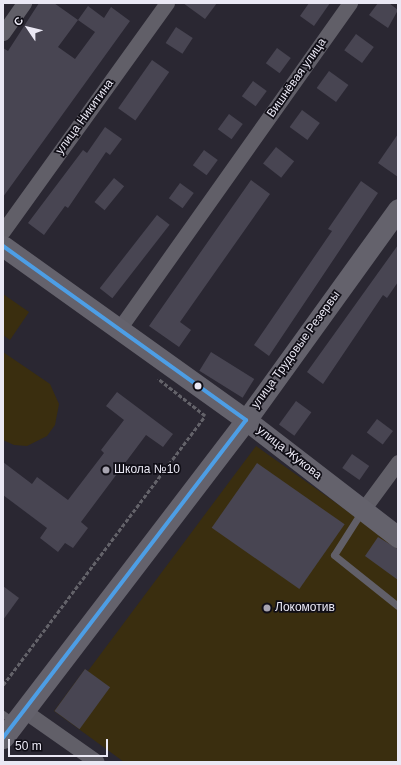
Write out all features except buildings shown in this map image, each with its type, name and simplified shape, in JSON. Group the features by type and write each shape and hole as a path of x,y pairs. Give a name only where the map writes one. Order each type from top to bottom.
{"main road":[{"name":"улица Трудовые Резервы","path":"11,721 246,420 398,209"},
{"name":"улица Жукова","path":"3,246 119,329 212,408 246,420 362,511 398,537"}],"street":[{"path":"3,33 24,3"},
{"name":"улица Никитина","path":"3,231 167,3"},
{"name":"Вишнёвая улица","path":"119,329 350,3"},
{"path":"362,511 398,462"},
{"path":"11,721 96,762"}],"lane":[{"path":"362,511 334,555 398,606"}],"path":[{"path":"3,685 212,408 155,377"}],"shaded area":[{"path":"3,294 29,312 10,340 3,335"},
{"path":"3,352 50,384 59,404 55,425 47,436 27,446 14,445 3,440"},
{"name":"Локомотив","path":"256,446 398,547 398,762 124,762 54,711 85,669 88,671"}],"transit line":[{"path":"3,246 246,420 3,738"}],"place":[{"name":"Школа №10","path":"106,470"},
{"name":"Локомотив","path":"267,608"}]}
